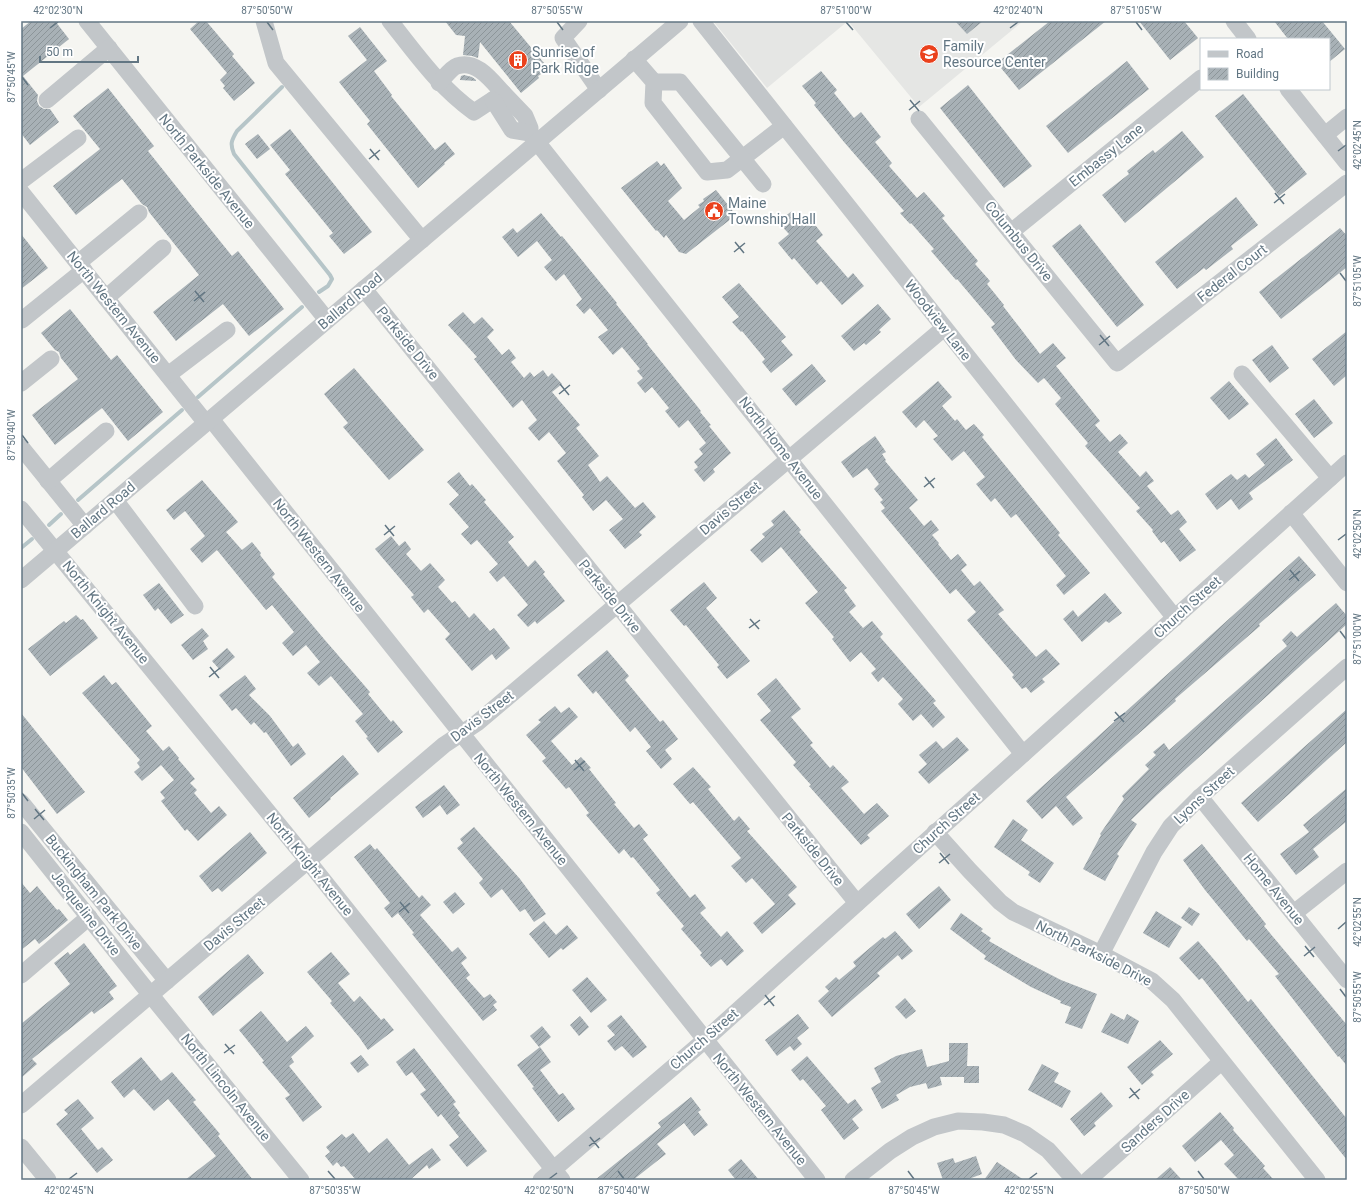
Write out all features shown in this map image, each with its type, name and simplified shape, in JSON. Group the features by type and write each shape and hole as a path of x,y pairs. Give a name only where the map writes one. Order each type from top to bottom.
{"street":[{"name":"North Parkside Avenue","path":"87,21 327,320"},
{"path":"390,21 439,82 462,104 474,112 498,96"},
{"path":"579,21 563,38 599,90"},
{"name":"Ballard Road","path":"21,580 422,240 534,138 599,90 680,21"},
{"name":"Woodview Lane","path":"701,21 1175,618"},
{"path":"1234,21 1247,38"},
{"path":"267,22 276,63 422,240"},
{"path":"47,100 109,48"},
{"path":"634,59 654,82 653,103 707,172 727,170 784,126"},
{"name":"North Home Avenue","path":"439,82 456,66 468,64 482,71 498,96 525,116 534,138 1023,754"},
{"name":"Embassy Lane","path":"1011,232 1200,79"},
{"path":"654,82 680,82 763,184"},
{"path":"1289,90 1347,163"},
{"path":"1325,135 1347,117"},
{"name":"Columbus Drive","path":"919,119 1117,363"},
{"path":"21,181 78,138"},
{"name":"Federal Court","path":"1117,363 1347,183"},
{"name":"North Western Avenue","path":"21,192 168,375 208,421 461,734 817,1180"},
{"path":"22,320 139,214"},
{"path":"106,298 163,248"},
{"name":"Parkside Drive","path":"364,289 857,903"},
{"name":"Davis Street","path":"21,1105 444,745 477,723 944,328"},
{"path":"168,375 227,330"},
{"path":"21,383 51,359"},
{"path":"1242,374 1330,478"},
{"path":"48,481 106,431"},
{"path":"21,447 85,526"},
{"name":"Church Street","path":"552,1177 1347,463"},
{"path":"115,500 194,606"},
{"name":"North Knight Avenue","path":"21,509 56,550 308,861 552,1177"},
{"path":"1291,513 1347,583"},
{"name":"Lyons Street","path":"1101,954 1154,852 1171,826 1200,797 1347,667"},
{"name":"Home Avenue","path":"1200,797 1347,980"},
{"name":"Buckingham Park Drive","path":"21,802 167,981"},
{"name":"Jacqueline Drive","path":"21,832 150,995"},
{"name":"North Parkside Drive","path":"935,832 1000,902 1013,912 1101,954 1152,982 1173,1000 1221,1062 1317,1180"},
{"path":"1294,914 1347,871"},
{"path":"21,975 89,917"},
{"name":"North Lincoln Avenue","path":"150,995 301,1180"},
{"name":"Sanders Drive","path":"1088,1180 1221,1062"},
{"path":"853,1180 890,1151 912,1137 934,1127 958,1121 1004,1125 1025,1134 1048,1150 1075,1180"},
{"path":"21,1147 48,1180"}],"shaded area":[{"path":"713,21 848,21 767,88"},
{"name":"Family Resource Center","path":"848,21 1023,21 919,107"}],"building":[{"path":"31,21 55,21 69,39 23,76 38,95 37,101 39,106 44,109 50,109 59,122 30,145 21,133 21,29"},
{"path":"199,21 206,21 234,54 232,56 255,83 234,101 223,88 225,86 220,80 227,73 190,29"},
{"name":"Sunrise of Park Ridge","path":"445,21 509,21 549,69 538,76 539,78 521,93 480,42 478,58 463,55 465,36 456,35"},
{"path":"955,21 983,21 967,34"},
{"path":"1050,21 1106,21 1019,90 997,63"},
{"path":"1139,21 1184,21 1198,38 1170,60"},
{"path":"1274,21 1322,21 1345,49 1330,61 1330,38 1287,38"},
{"path":"360,27 387,61 374,71 392,95 391,96 435,150 445,142 455,154 418,188 367,124 370,121 339,82 367,60 348,36"},
{"path":"1127,61 1149,89 1068,153 1046,126"},
{"path":"821,71 837,90 834,93 854,118 861,112 881,137 875,142 892,163 889,166 917,198 924,192 945,216 942,218 978,261 975,264 990,281 987,284 1040,354 1053,343 1066,358 1056,366 1100,421 1095,425 1110,442 1120,434 1128,443 1118,452 1140,477 1146,471 1154,481 1147,486 1171,515 1178,510 1187,522 1179,529 1196,550 1180,562 1164,541 1161,543 1152,531 1153,530 1136,511 1140,508 1085,446 1088,443 1055,404 1061,398 1044,378 1038,383 1016,360 991,327 995,324 931,251 934,249 900,213 904,211 814,105 816,103 802,86"},
{"path":"464,75 472,77 476,81 460,80 461,76"},
{"path":"968,85 1032,166 1004,188 940,108"},
{"path":"108,88 154,146 148,151 191,205 232,256 238,251 284,309 249,336 223,304 176,341 153,312 199,275 149,212 147,207 142,204 122,179 76,215 53,186 100,149 73,116"},
{"path":"1243,94 1307,174 1279,196 1215,116"},
{"path":"290,129 372,232 344,254 329,236 333,233 285,174 290,170 270,145"},
{"path":"1182,131 1204,157 1125,223 1102,195 1129,174 1127,171 1153,150 1155,153"},
{"path":"258,134 270,149 257,159 245,144"},
{"name":"Maine Township Hall","path":"657,161 661,166 664,163 682,188 668,201 684,220 700,207 698,205 704,201 703,199 716,190 736,215 686,254 679,252 666,235 664,238 657,230 656,231 621,188"},
{"path":"1236,197 1258,225 1231,246 1233,249 1206,270 1204,268 1177,289 1155,262"},
{"path":"792,211 801,223 809,217 823,235 816,241 848,278 853,273 864,286 842,305 821,281 817,285 794,258 792,260 778,243 789,234 778,222"},
{"path":"541,213 561,237 562,236 617,303 616,304 647,344 701,411 700,412 711,425 709,426 731,453 713,469 715,472 704,482 694,470 698,467 694,462 703,454 699,449 706,443 688,420 679,428 665,411 669,408 652,387 645,393 637,383 643,378 637,371 640,369 622,347 613,355 598,337 608,330 590,308 584,314 576,305 582,299 564,274 556,281 544,267 552,260 537,241 518,257 502,237 513,228 517,233"},
{"path":"1080,224 1144,305 1117,327 1052,246"},
{"path":"1340,228 1347,236 1347,267 1281,319 1259,292"},
{"path":"21,234 48,268 21,289"},
{"path":"739,283 786,337 781,341 793,355 771,373 762,362 765,359 742,331 741,332 732,322 739,317 722,297"},
{"path":"878,304 891,319 879,330 881,332 866,345 864,343 854,351 841,336"},
{"path":"70,309 111,360 117,355 163,412 128,441 102,408 55,445 32,415 78,379 61,358 59,352 55,350 41,333"},
{"path":"463,312 474,324 482,317 494,330 487,337 502,355 509,349 516,358 511,362 524,378 530,372 534,377 543,370 548,377 552,373 562,384 552,392 580,425 576,428 599,456 588,465 600,482 607,476 635,508 643,502 656,517 639,532 642,535 625,549 609,530 623,519 606,500 593,511 582,497 584,495 557,461 566,453 549,432 539,441 528,428 537,420 522,400 513,408 474,359 477,357 448,325"},
{"path":"1347,331 1347,375 1334,386 1312,359"},
{"path":"1272,345 1289,368 1270,383 1252,360"},
{"path":"812,364 826,381 796,406 782,389"},
{"path":"354,368 424,450 389,480 343,427 348,423 324,394"},
{"path":"938,381 952,397 942,406 955,421 957,419 966,430 974,424 984,435 982,437 1060,533 1058,535 1090,573 1064,595 1056,585 1066,576 1016,514 1011,518 995,498 991,502 976,484 985,477 964,451 952,461 933,439 938,436 924,420 916,428 902,412"},
{"path":"1229,381 1249,404 1229,420 1210,398"},
{"path":"1314,399 1333,423 1314,438 1295,414"},
{"path":"875,436 886,452 882,454 886,460 885,461 918,500 909,508 924,526 931,520 939,530 932,535 939,543 938,544 951,560 958,554 967,565 961,570 974,586 980,581 1004,610 998,614 1036,657 1046,649 1060,664 1042,679 1045,682 1031,693 1026,687 1022,689 1012,677 1014,675 967,620 976,612 956,589 950,594 881,511 885,508 880,502 883,500 874,489 879,484 867,468 853,478 841,462"},
{"path":"1276,438 1293,460 1249,493 1253,499 1239,510 1231,499 1217,510 1205,494 1231,474 1237,480 1245,474 1249,478 1265,465 1256,454"},
{"path":"459,472 470,486 472,484 486,500 484,502 514,537 508,542 528,567 535,560 545,572 543,574 565,601 537,624 535,621 528,627 517,615 528,605 504,576 497,582 489,572 498,564 477,540 471,545 461,534 469,527 449,504 459,495 447,482"},
{"path":"202,480 238,522 226,532 242,550 252,542 275,574 272,577 370,692 368,694 391,722 393,720 403,732 378,753 366,738 368,737 355,721 363,714 331,676 319,686 307,673 320,662 306,645 293,656 282,643 294,632 272,605 266,610 217,550 202,563 190,549 205,536 185,511 174,520 166,510"},
{"path":"784,510 801,530 799,532 847,588 844,590 856,606 849,612 863,628 872,621 883,634 880,637 936,701 933,703 945,717 933,728 921,714 913,721 898,704 903,699 883,677 878,682 871,673 876,669 861,652 850,662 832,639 834,637 805,603 818,592 781,547 762,563 750,550 765,537 762,534 774,525 771,521"},
{"path":"391,536 399,546 405,541 411,549 406,554 421,571 430,563 445,580 438,587 452,603 455,601 469,618 474,613 490,631 494,628 510,648 496,660 492,654 472,671 445,639 450,634 428,609 424,613 411,597 414,595 375,549"},
{"path":"1299,556 1316,575 1259,624 1260,626 1175,699 1176,701 1066,797 1083,818 1073,826 1056,806 1042,819 1026,801"},
{"path":"704,582 717,598 706,608 750,661 727,679 717,667 719,665 686,625 684,626 670,610"},
{"path":"159,583 184,615 171,624 158,608 155,611 143,595"},
{"path":"1105,593 1122,613 1109,623 1106,621 1082,642 1063,619 1073,610 1078,617"},
{"path":"1336,603 1347,616 1347,624 1131,820 1137,824 1117,854 1119,856 1105,881 1083,869 1101,835 1100,834 1124,799 1122,796 1149,769 1145,765 1156,755 1153,752 1164,743 1169,750 1287,646 1282,640 1291,631 1297,637"},
{"path":"76,615 81,620 83,619 98,638 50,676 28,649 64,621 66,623"},
{"path":"202,628 209,636 203,641 208,649 193,660 181,645"},
{"path":"227,648 235,657 220,670 212,661"},
{"path":"607,650 629,676 625,680 660,722 663,720 678,739 665,750 672,759 661,769 646,751 651,747 635,727 630,732 596,691 593,694 577,675"},
{"path":"104,675 112,685 116,682 152,726 146,731 163,751 169,746 179,758 178,759 195,779 190,783 197,790 194,793 211,813 219,806 227,815 198,841 187,829 185,831 161,801 165,798 160,792 174,780 161,765 142,781 134,772 140,767 137,763 140,760 82,693"},
{"path":"245,675 256,689 249,695 270,716 293,747 298,743 306,754 291,766 266,732 264,733 254,722 251,725 236,708 232,711 219,695"},
{"path":"776,678 801,709 791,717 813,743 810,745 830,768 833,765 849,782 841,788 864,814 877,803 889,816 867,835 870,838 861,845 809,786 811,785 793,765 796,762 760,720 771,711 757,694"},
{"path":"555,706 561,713 569,707 578,717 551,741 572,765 581,757 591,768 589,769 616,803 614,804 634,828 639,824 648,835 643,839 690,898 695,894 706,908 700,913 721,937 727,931 744,951 727,966 721,959 711,967 700,955 702,953 681,929 684,926 656,893 660,890 633,857 631,858 624,849 619,854 586,815 589,813 569,787 566,789 542,761 546,758 526,735 541,722 538,720"},
{"path":"1347,709 1347,742 1258,822 1241,803"},
{"path":"21,713 85,792 57,814 21,767"},
{"path":"957,737 969,750 929,784 918,772 927,764 919,755 936,741 943,749"},
{"path":"343,755 359,774 309,818 293,798"},
{"path":"693,767 711,787 708,789 734,821 739,816 750,829 747,831 797,887 788,895 796,904 762,934 753,923 775,904 752,878 746,883 731,866 741,858 693,802 690,804 673,784"},
{"path":"444,785 460,805 447,815 440,805 423,818 415,807"},
{"path":"1347,788 1347,821 1313,849 1319,857 1296,875 1280,854 1309,832 1303,825"},
{"path":"1013,819 1028,830 1021,840 1054,863 1040,883 1028,875 1030,872 994,847"},
{"path":"474,827 520,879 546,914 534,922 525,909 520,912 502,889 491,898 479,883 483,879 457,848 463,843 460,839"},
{"path":"250,832 267,853 222,892 218,888 212,892 199,876"},
{"path":"370,844 375,850 377,848 419,898 422,895 431,905 420,915 452,952 458,947 467,958 461,963 470,975 466,978 484,998 490,994 497,1002 493,1005 497,1010 483,1021 412,934 414,933 398,913 392,918 384,908 390,903 354,857"},
{"path":"1202,844 1266,924 1264,926 1347,1025 1347,1066 1339,1056 1338,1057 1275,976 1279,974 1249,939 1247,941 1205,890 1183,860"},
{"path":"21,882 30,893 37,886 57,910 59,909 68,920 39,944 35,939 21,950"},
{"path":"939,886 951,900 919,929 906,914"},
{"path":"455,892 465,904 453,914 443,902"},
{"path":"1189,907 1200,914 1192,926 1181,918"},
{"path":"1156,911 1182,927 1169,948 1143,933"},
{"path":"961,913 983,929 981,931 991,938 989,941 1061,980 1097,994 1082,1029 1065,1023 1071,1007 1060,1003 1061,1001 1031,987 984,959 986,956 950,929"},
{"path":"544,921 556,935 567,925 578,938 563,950 561,948 549,958 529,934"},
{"path":"895,931 913,951 902,960 898,955 877,973 880,976 832,1017 818,1001 829,991 825,987 836,977 839,980 856,966 853,962 883,937 885,939"},
{"path":"1198,941 1248,1002 1251,999 1347,1119 1347,1160 1202,978 1199,980 1179,958"},
{"path":"84,943 117,986 109,992 114,999 94,1014 92,1011 32,1059 37,1064 21,1078 21,1024 70,984 54,963 68,952 70,955"},
{"path":"331,952 350,974 338,983 354,1002 360,996 381,1020 384,1018 394,1030 368,1050 330,1003 332,1001 307,972"},
{"path":"248,954 264,973 213,1016 198,997"},
{"path":"587,977 607,1000 591,1013 572,990"},
{"path":"905,998 916,1011 906,1019 895,1007"},
{"path":"261,1011 287,1042 306,1026 314,1036 291,1057 294,1062 289,1066 322,1107 303,1122 285,1098 290,1095 262,1062 264,1061 239,1030"},
{"path":"1111,1013 1124,1020 1127,1014 1139,1021 1128,1044 1101,1032"},
{"path":"798,1014 809,1028 797,1038 802,1044 794,1051 790,1046 777,1056 765,1040"},
{"path":"621,1015 647,1047 633,1058 622,1046 615,1051 607,1041 615,1035 607,1026"},
{"path":"580,1016 589,1027 579,1036 570,1025"},
{"path":"542,1026 551,1037 539,1047 530,1036"},
{"path":"1160,1040 1173,1054 1151,1072 1154,1075 1142,1085 1127,1067"},
{"path":"949,1043 968,1043 967,1066 979,1066 979,1083 964,1083 964,1077 940,1077 942,1085 928,1089 926,1083 910,1087 896,1095 899,1100 882,1109 871,1088 881,1082 874,1068 896,1056 922,1049 927,1067 949,1061"},
{"path":"540,1047 551,1062 540,1070 559,1095 563,1093 575,1109 558,1122 532,1088 534,1087 517,1065"},
{"path":"414,1048 456,1102 453,1104 460,1113 458,1115 487,1151 467,1167 449,1145 459,1137 441,1114 438,1117 420,1094 426,1090 412,1072 406,1076 396,1062"},
{"path":"361,1055 369,1065 358,1073 350,1063"},
{"path":"807,1056 848,1104 855,1099 863,1110 852,1119 859,1128 844,1140 821,1110 826,1106 803,1079 800,1081 791,1070"},
{"path":"141,1057 161,1081 172,1072 196,1100 193,1102 220,1134 218,1136 253,1180 185,1180 216,1156 168,1099 154,1111 134,1089 124,1098 111,1082"},
{"path":"1042,1064 1059,1073 1054,1082 1071,1091 1062,1108 1028,1090"},
{"path":"1101,1092 1113,1106 1094,1123 1096,1126 1084,1136 1070,1119"},
{"path":"691,1097 701,1110 698,1112 708,1125 694,1136 684,1123 657,1144 666,1154 633,1180 595,1180 661,1127 658,1123"},
{"path":"78,1099 94,1118 81,1129 98,1150 102,1147 113,1160 97,1173 56,1124 68,1114 64,1110"},
{"path":"1220,1112 1234,1128 1233,1130 1265,1166 1263,1168 1274,1180 1239,1180 1224,1164 1234,1155 1221,1140 1195,1162 1182,1146"},
{"path":"353,1133 369,1153 387,1138 409,1165 432,1148 441,1160 429,1169 427,1165 410,1180 356,1180 344,1166 341,1167 337,1162 333,1166 325,1156 330,1152 326,1147 342,1134 346,1138"},
{"path":"976,1156 982,1174 966,1180 943,1180 937,1163 953,1158 955,1163"},
{"path":"741,1159 759,1180 736,1180 728,1170"},
{"path":"997,1162 1024,1180 984,1180"},
{"path":"1170,1167 1182,1180 1155,1180"}],"waterway":[{"path":"282,87 237,131 232,140 232,148 234,154 330,275 332,279 328,286 319,292"},
{"path":"198,397 302,307"},
{"path":"78,500 182,410"},
{"path":"49,525 61,514"},
{"path":"21,548 32,539"}],"place":[{"name":"Family Resource Center","path":"929,54"},
{"name":"Sunrise of Park Ridge","path":"518,60"},
{"name":"Maine Township Hall","path":"714,211"}]}
